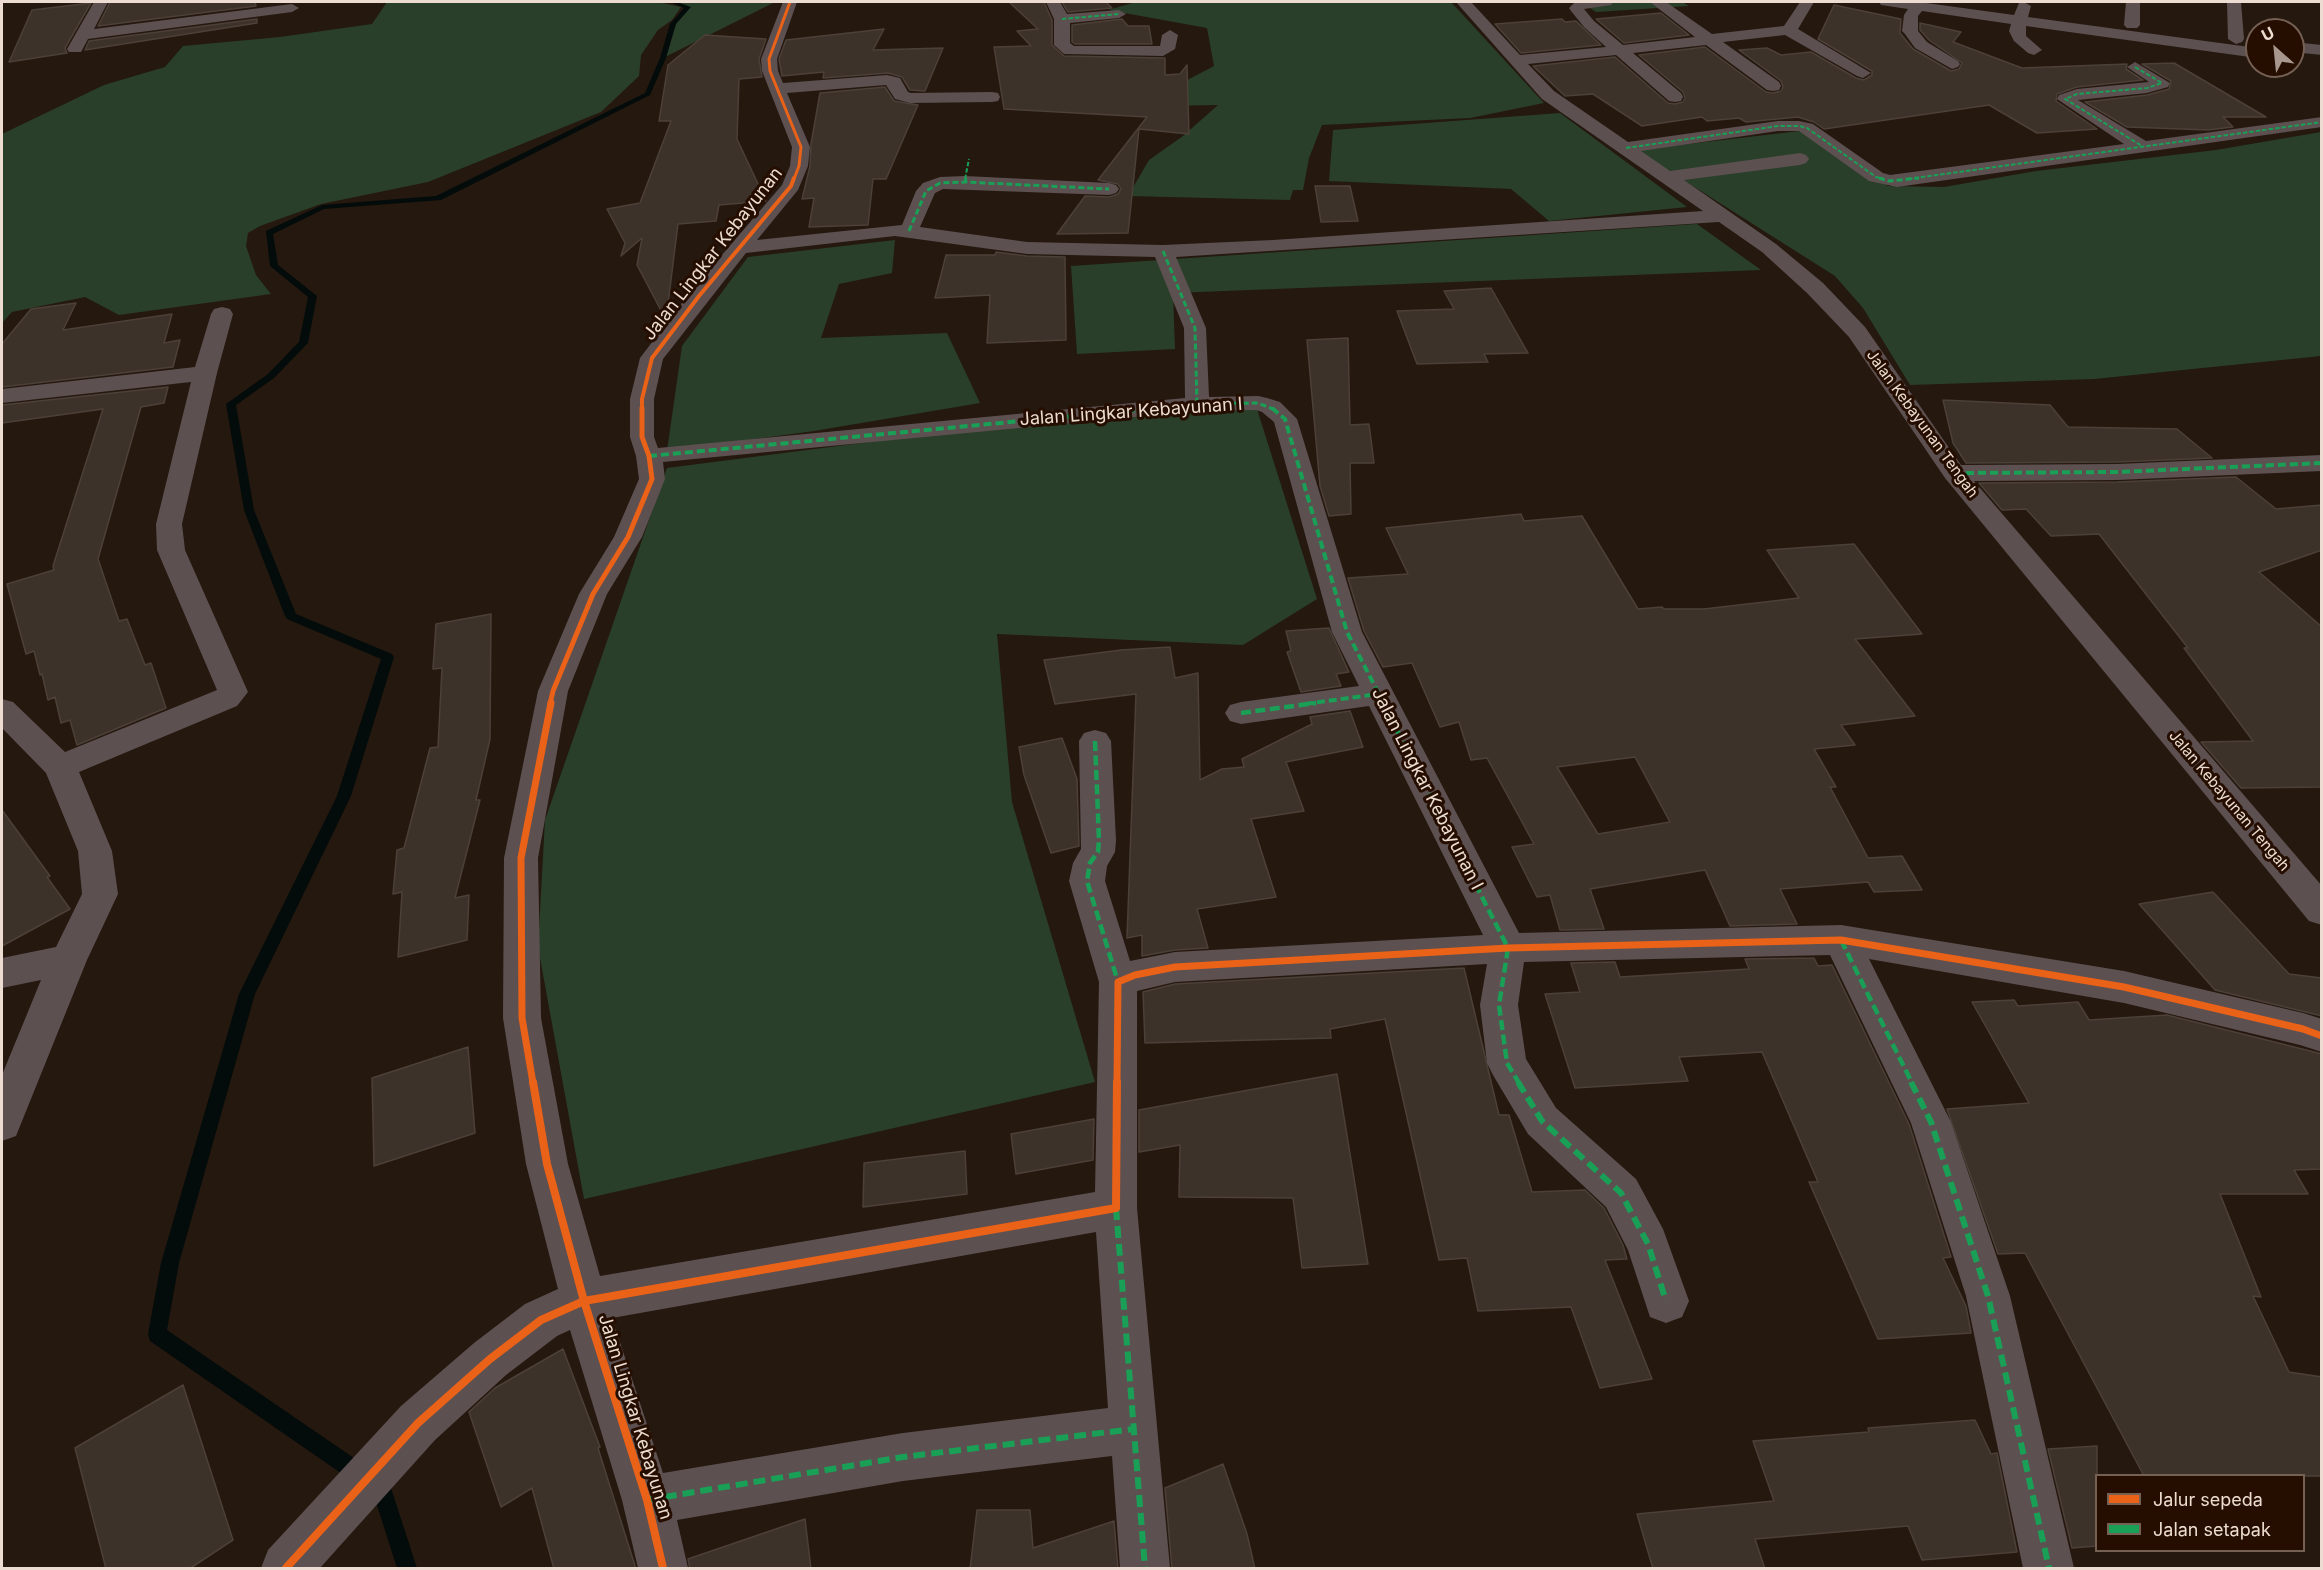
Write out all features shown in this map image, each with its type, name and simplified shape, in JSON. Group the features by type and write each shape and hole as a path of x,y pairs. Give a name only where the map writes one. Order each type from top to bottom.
{"street":[{"name":"Jalan Lingkar Kebayunan","path":"663,1569 647,1500 584,1301 547,1164 522,1018 521,858 553,691 593,594 628,537 652,479 649,456 642,437 642,399 652,358 738,248 791,186 799,166 801,147 770,72 770,59 790,2"},
{"path":"1053,2 1062,19 1062,45 1070,51 1164,51 1167,49 1170,35"},
{"name":"Jalan Kebayunan Tengah","path":"1463,2 1548,95 1769,248 1815,288 1857,332 1954,473 2322,911"},
{"path":"1606,2 1577,5 1576,8 1589,24 1675,97"},
{"path":"1657,2 1773,86"},
{"path":"1516,60 1788,30 1794,25 1807,2"},
{"path":"1886,2 1919,6 2023,11 2245,51"},
{"path":"1955,2 2245,40"},
{"path":"2132,25 2133,2"},
{"path":"120,3 101,4 79,42 292,8"},
{"path":"2230,4 2236,39"},
{"path":"1919,6 1911,15 1910,31 1921,45 1952,64"},
{"path":"2023,11 2017,31 2019,38 2034,50"},
{"path":"1062,19 1119,14"},
{"path":"1788,30 1863,73"},
{"path":"2305,48 2322,50"},
{"path":"2135,67 2162,83 2147,88 2077,94 2065,99 2142,146"},
{"path":"778,89 887,80 894,82 901,95 910,98 992,97"},
{"path":"1626,148 1778,126 1799,126 1807,128 1865,171 1889,181 2322,122"},
{"path":"965,182 969,159"},
{"path":"1665,177 1800,159"},
{"path":"909,231 930,187 940,183 965,182 1109,189"},
{"path":"738,248 895,230 1027,248 1163,251 1273,246 1721,216"},
{"path":"1163,251 1195,328 1197,404"},
{"path":"60,767 226,699 233,692 171,550 169,524 205,373 222,314"},
{"path":"2,396 205,373"},
{"name":"Jalan Lingkar Kebayunan I","path":"649,456 1197,404 1258,403 1271,407 1285,419 1347,632 1508,948"},
{"path":"1954,473 2117,472 2322,463"},
{"path":"1241,713 1378,694"},
{"path":"2,710 60,767 95,850 100,894 68,960 2,1123"},
{"path":"1095,741 1099,840 1098,852 1090,863 1087,880 1118,982 1116,1208 1145,1569"},
{"path":"1841,940 1930,1122 1974,1252 1988,1296 2049,1569"},
{"path":"1118,982 1135,975 1175,967 1508,948 1841,940 2124,987 2303,1029 2322,1036"},
{"path":"1508,948 1499,1005 1507,1063 1542,1121 1621,1193 1648,1244 1666,1301"},
{"path":"2,974 68,960"},
{"path":"286,1569 418,1423 490,1359 541,1320 584,1301 1116,1208"},
{"path":"647,1500 903,1457 1134,1429"}],"green space":[{"path":"387,2 658,2 681,7 672,20 658,30 641,55 639,76 601,112 428,182 321,204 260,226 248,233 246,246 256,275 271,294 119,315 85,297 12,312 2,323 2,134 104,85 165,67 183,46 280,37 372,24"},
{"path":"673,2 775,2 663,58 673,24 687,7"},
{"path":"1136,2 1451,2 1544,103 1470,118 1322,125 1309,158 1303,190 1293,190 1290,200 1128,196 1149,160 1183,136 1218,105 1162,106 1172,88 1214,66 1207,28 1108,10"},
{"path":"1581,2 1682,2 1689,6 1596,12"},
{"path":"1560,113 1687,207 1549,221 1511,189 1329,181 1333,130"},
{"path":"1800,131 1888,186 1944,187 2036,171 2216,150 2321,132 2321,356 2094,379 1910,385 1863,308 1835,276 1636,150"},
{"path":"1697,224 1761,270 1173,293 1175,349 1077,354 1071,266"},
{"path":"895,240 892,273 839,284 821,338 947,333 980,403 814,431 667,451 682,346 748,257"},
{"path":"1257,409 1317,599 1243,645 997,634 1012,802 1095,1082 584,1199 538,947 545,820 667,468 1056,418"}],"building":[{"path":"110,2 255,2 256,6 98,26"},
{"path":"1009,2 1044,2 1052,20 1052,45 1064,56 1165,58 1165,75 1180,74 1187,65 1189,134 1139,129 1128,233 1057,234 1085,196 1109,197 1118,194 1121,189 1118,184 1098,180 1147,117 1004,109 994,47 1031,46 1017,31 1038,29"},
{"path":"1062,2 1106,2 1112,8 1068,12"},
{"path":"91,3 65,48 67,53 9,62 32,10"},
{"path":"1834,5 1901,19 1900,33 1913,49 1951,71 1959,69 1962,63 1929,40 1920,30 1920,23 1961,32 1953,42 2022,68 2127,64 2126,69 2143,80 2077,87 2057,94 2056,101 2097,129 2037,133 1989,105 1824,129 1814,122 1798,117 1746,122 1739,118 1707,121 1702,117 1642,126 1593,94 1565,96 1533,66 1615,57 1668,103 1675,104 1683,102 1685,98 1683,92 1639,55 1705,47 1766,92 1773,93 1781,91 1783,87 1781,81 1739,50 1767,48 1781,55 1811,52 1856,78 1864,80 1872,75 1872,71 1818,39"},
{"path":"1661,13 1689,35 1624,43 1596,19"},
{"path":"257,19 257,23 85,50 89,41"},
{"path":"1122,19 1128,26 1149,26 1152,44 1075,44 1072,42 1072,25"},
{"path":"1562,19 1565,22 1576,21 1601,45 1521,53 1495,24"},
{"path":"884,29 873,50 943,48 925,91 910,90 902,77 888,73 823,78 824,72 782,76 779,59 786,40"},
{"path":"705,35 766,39 759,59 762,77 739,79 737,139 766,201 719,205 716,221 678,224 666,320 637,265 642,238 621,256 625,243 607,209 640,203 671,121 659,121 668,65"},
{"path":"2174,63 2266,117 2223,117 2233,127 2208,130 2127,127 2085,102 2147,95 2169,89 2171,81 2142,64"},
{"path":"885,87 894,101 918,105 886,179 873,179 868,225 809,227 814,198 802,199 810,166 811,144 820,93"},
{"path":"1315,186 1350,186 1358,221 1321,222"},
{"path":"996,252 1065,257 1066,340 987,343 990,295 935,298 946,255 995,255"},
{"path":"1491,288 1528,353 1484,354 1488,362 1417,364 1397,311 1454,309 1444,291"},
{"path":"76,303 63,330 172,314 164,343 180,340 173,367 2,387 2,344 31,309"},
{"path":"1348,338 1350,425 1369,424 1374,463 1350,463 1351,514 1329,516 1320,486 1307,340"},
{"path":"168,387 164,403 141,407 98,559 119,621 127,619 145,665 151,663 166,708 77,745 70,720 61,723 55,697 48,700 34,651 26,654 7,584 54,570 53,566 103,409 2,423 2,405"},
{"path":"1943,400 2050,405 2068,427 2177,429 2212,458 2117,462 1966,463 1953,443"},
{"path":"2236,477 2276,509 2322,505 2322,550 2259,572 2322,627 2322,787 2241,788 2201,742 2253,741 2184,648 2188,648 2099,534 2051,536 2026,509 2002,510 1979,483 2117,482"},
{"path":"1521,514 1524,521 1582,516 1638,609 1662,607 1664,609 1704,609 1799,598 1767,550 1854,544 1922,634 1855,639 1915,716 1841,725 1855,745 1814,749 1836,787 1830,787 1868,858 1902,856 1922,890 1874,892 1868,882 1780,889 1797,924 1730,926 1705,870 1590,889 1604,929 1560,930 1550,895 1537,897 1512,847 1534,844 1487,758 1471,760 1459,722 1440,727 1412,663 1383,667 1364,631 1348,578 1408,574 1386,528","holes":["1635,757 1670,822 1598,834 1557,767"]},
{"path":"491,614 490,739 476,800 480,800 455,898 469,895 467,940 398,957 402,892 393,894 397,850 404,848 430,748 438,747 442,668 433,669 436,624"},
{"path":"1329,628 1349,672 1336,674 1341,686 1301,692 1287,652 1291,651 1286,631"},
{"path":"1170,647 1175,678 1198,673 1200,780 1222,769 1244,767 1242,759 1312,724 1310,717 1350,711 1363,747 1286,762 1304,811 1251,819 1276,897 1197,909 1208,948 1175,950 1142,956 1142,935 1127,938 1136,694 1055,704 1044,660 1121,650"},
{"path":"1062,738 1077,779 1079,846 1051,853 1024,775 1019,747"},
{"path":"2,810 50,876 47,877 70,909 2,946"},
{"path":"2213,892 2289,974 2322,978 2322,1016 2215,990 2139,904"},
{"path":"1814,958 1818,966 1832,965 1909,1124 1951,1257 1943,1258 1966,1306 1971,1333 1878,1339 1809,1182 1818,1182 1762,1052 1679,1057 1688,1081 1575,1088 1545,994 1580,992 1571,963 1615,962 1620,977 1749,969 1745,959"},
{"path":"1464,968 1499,1115 1509,1115 1532,1192 1585,1190 1604,1208 1623,1245 1627,1259 1605,1260 1652,1379 1600,1388 1571,1307 1478,1311 1467,1258 1439,1260 1385,1019 1330,1029 1331,1038 1145,1043 1143,992 1175,984"},
{"path":"2014,1000 2018,1006 2078,1002 2089,1020 2167,1015 2322,1054 2322,1169 2294,1170 2308,1194 2220,1194 2261,1297 2253,1296 2289,1372 2322,1377 2322,1476 2305,1476 2305,1474 2143,1474 2025,1253 1998,1254 1947,1109 2029,1103 1972,1002"},
{"path":"468,1047 475,1133 374,1166 372,1078"},
{"path":"1337,1074 1368,1264 1302,1268 1293,1198 1179,1197 1180,1145 1139,1152 1139,1110"},
{"path":"1094,1119 1093,1160 1016,1174 1011,1134"},
{"path":"965,1151 967,1194 863,1207 864,1163"},
{"path":"563,1349 600,1447 598,1448 636,1569 554,1569 532,1488 501,1507 469,1412 495,1388"},
{"path":"183,1385 233,1540 189,1569 106,1569 75,1448"},
{"path":"1975,1420 1991,1454 1997,1453 2017,1552 1922,1560 1908,1526 1755,1539 1765,1569 1653,1569 1637,1514 1774,1501 1753,1441 1869,1432 1868,1428"},
{"path":"2097,1446 2095,1546 2072,1548 2048,1449"},
{"path":"1223,1464 1247,1534 1255,1569 1172,1569 1165,1488"},
{"path":"977,1510 1030,1510 1033,1548 1114,1521 1118,1569 970,1569"},
{"path":"805,1519 811,1569 690,1569 688,1559"}],"waterway":[{"path":"407,1568 382,1489 157,1334 170,1263 247,994 344,796 388,657 291,616 249,510 231,404 271,376 303,343 313,296 274,266 269,233 322,207 438,198 648,94 663,58 673,24 688,7 673,2"}],"marked path":[{"path":"1062,19 1119,14"},
{"path":"2135,67 2162,83 2147,88 2077,94 2065,99 2142,146"},
{"path":"1626,148 1778,126 1799,126 1807,128 1876,177 1897,181 2322,122"},
{"path":"965,182 969,159"},
{"path":"909,231 926,191 940,183 965,182 1109,189"},
{"path":"1163,251 1195,328 1197,404"},
{"path":"649,456 1197,404 1258,403 1271,407 1285,419 1347,632 1508,948 1499,1005 1507,1063 1542,1121 1621,1193 1648,1244 1666,1301"},
{"path":"1954,473 2117,472 2322,463"},
{"path":"1241,713 1378,694"},
{"path":"1095,741 1099,840 1098,852 1090,863 1087,881 1118,982"},
{"path":"1841,940 1931,1122 1988,1296 2049,1568"},
{"path":"1116,1208 1145,1568"},
{"path":"647,1500 903,1457 1134,1429"}],"cycle path":[{"path":"663,1568 647,1500 584,1301 547,1164 522,1018 521,858 553,691 593,594 628,537 652,479 649,456 642,437 642,399 652,358 699,296 791,186 799,166 801,147 770,71 769,59 790,2"},
{"path":"286,1568 418,1423 490,1359 541,1320 584,1301 1116,1208 1118,982 1135,975 1175,967 1508,948 1841,940 2124,987 2303,1029 2322,1036"}]}
